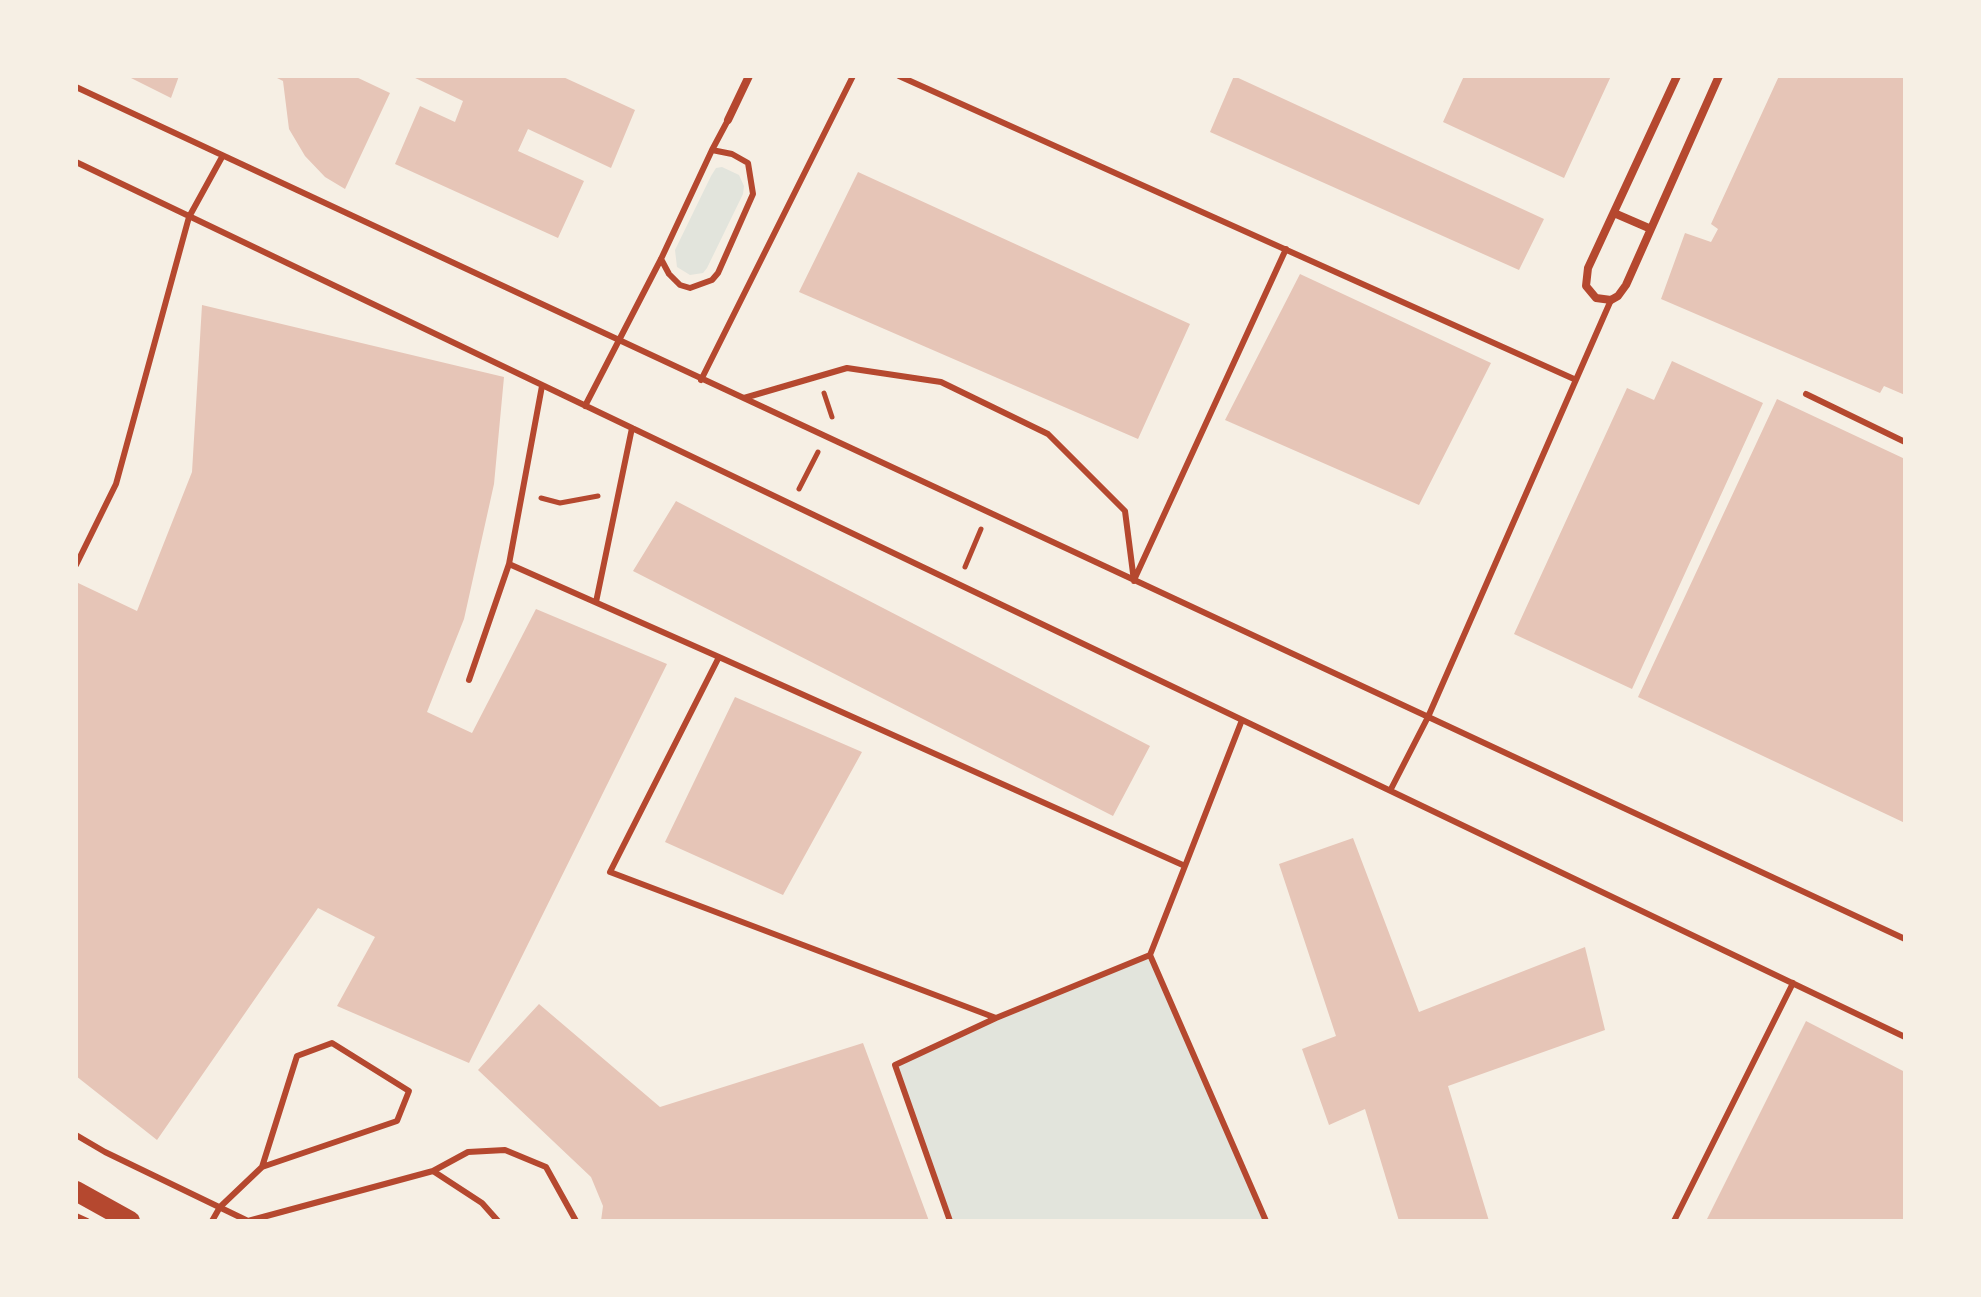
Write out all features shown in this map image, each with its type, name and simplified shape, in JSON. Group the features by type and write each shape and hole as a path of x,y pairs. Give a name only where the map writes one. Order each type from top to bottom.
{"main road":[{"path":"76,1191 130,1221"}],"street":[{"path":"728,120 749,76"},
{"path":"1677,76 1585,277 1590,292 1596,298 1611,300 1626,285 1719,76"},
{"path":"1614,213 1651,229"}],"lane":[{"path":"701,380 853,76"},
{"path":"899,76 1574,379"},
{"path":"76,87 1905,939"},
{"path":"585,406 728,120"},
{"path":"661,259 680,285 690,288 712,280 718,273 748,206 753,183 748,163 732,154 712,150"},
{"path":"76,565 116,484 189,217 222,157"},
{"path":"76,162 1905,1037"},
{"path":"1134,581 1286,249"},
{"path":"1391,789 1428,717 1611,300"},
{"path":"742,399 847,368 941,382 1048,434 1125,511 1134,581"},
{"path":"469,680 509,564 542,386"},
{"path":"1806,394 1905,442"},
{"path":"596,602 632,428"},
{"path":"509,564 1185,866"},
{"path":"719,657 610,872 996,1018"},
{"path":"1242,720 1150,955 1266,1221"},
{"path":"950,1221 895,1065 996,1018 1150,955"},
{"path":"1674,1221 1793,983"},
{"path":"212,1221 220,1207 262,1167 397,1121 409,1091 332,1043 297,1056 262,1167"},
{"path":"76,1135 248,1221 433,1171 468,1152 505,1150 546,1167 576,1221"},
{"path":"433,1171 482,1203 498,1221"},
{"path":"76,1216 87,1221"}],"path":[{"path":"522,493 560,503 619,493"},
{"path":"957,584 988,513"}],"shaded area":[{"path":"722,167 739,175 744,186 743,194 707,268 703,273 690,275 677,267 675,250 711,176 716,168"},
{"path":"1150,955 1266,1221 950,1221 895,1065"}],"building":[{"path":"127,76 179,76 171,98"},
{"path":"273,76 354,76 390,93 345,189 325,177 305,156 289,129 283,81"},
{"path":"411,76 561,76 635,110 611,168 528,129 518,151 584,181 558,238 395,164 420,106 455,122 463,101"},
{"path":"1234,76 1544,219 1519,270 1210,132"},
{"path":"1464,76 1611,76 1564,178 1443,122"},
{"path":"1779,76 1905,76 1905,395 1884,386 1880,393 1661,299 1685,233 1711,242 1718,229 1711,224"},
{"path":"858,172 1190,324 1138,439 799,292"},
{"path":"1300,274 1491,363 1419,505 1225,420"},
{"path":"202,305 504,377 494,484 464,619 427,712 472,733 536,609 667,664 469,1063 337,1006 375,937 318,908 157,1140 76,1076 76,582 137,611 192,472"},
{"path":"1672,361 1763,403 1632,689 1514,634 1627,388 1654,400"},
{"path":"1777,399 1905,459 1905,823 1638,697"},
{"path":"676,501 1150,746 1113,816 633,571"},
{"path":"735,697 862,752 783,895 665,842"},
{"path":"1353,838 1419,1012 1585,947 1605,1030 1448,1086 1489,1221 1399,1221 1365,1109 1329,1125 1302,1049 1336,1036 1279,864"},
{"path":"539,1004 660,1107 863,1043 929,1221 601,1221 603,1206 591,1177 478,1070"},
{"path":"1806,1021 1905,1072 1905,1221 1706,1221"}]}
